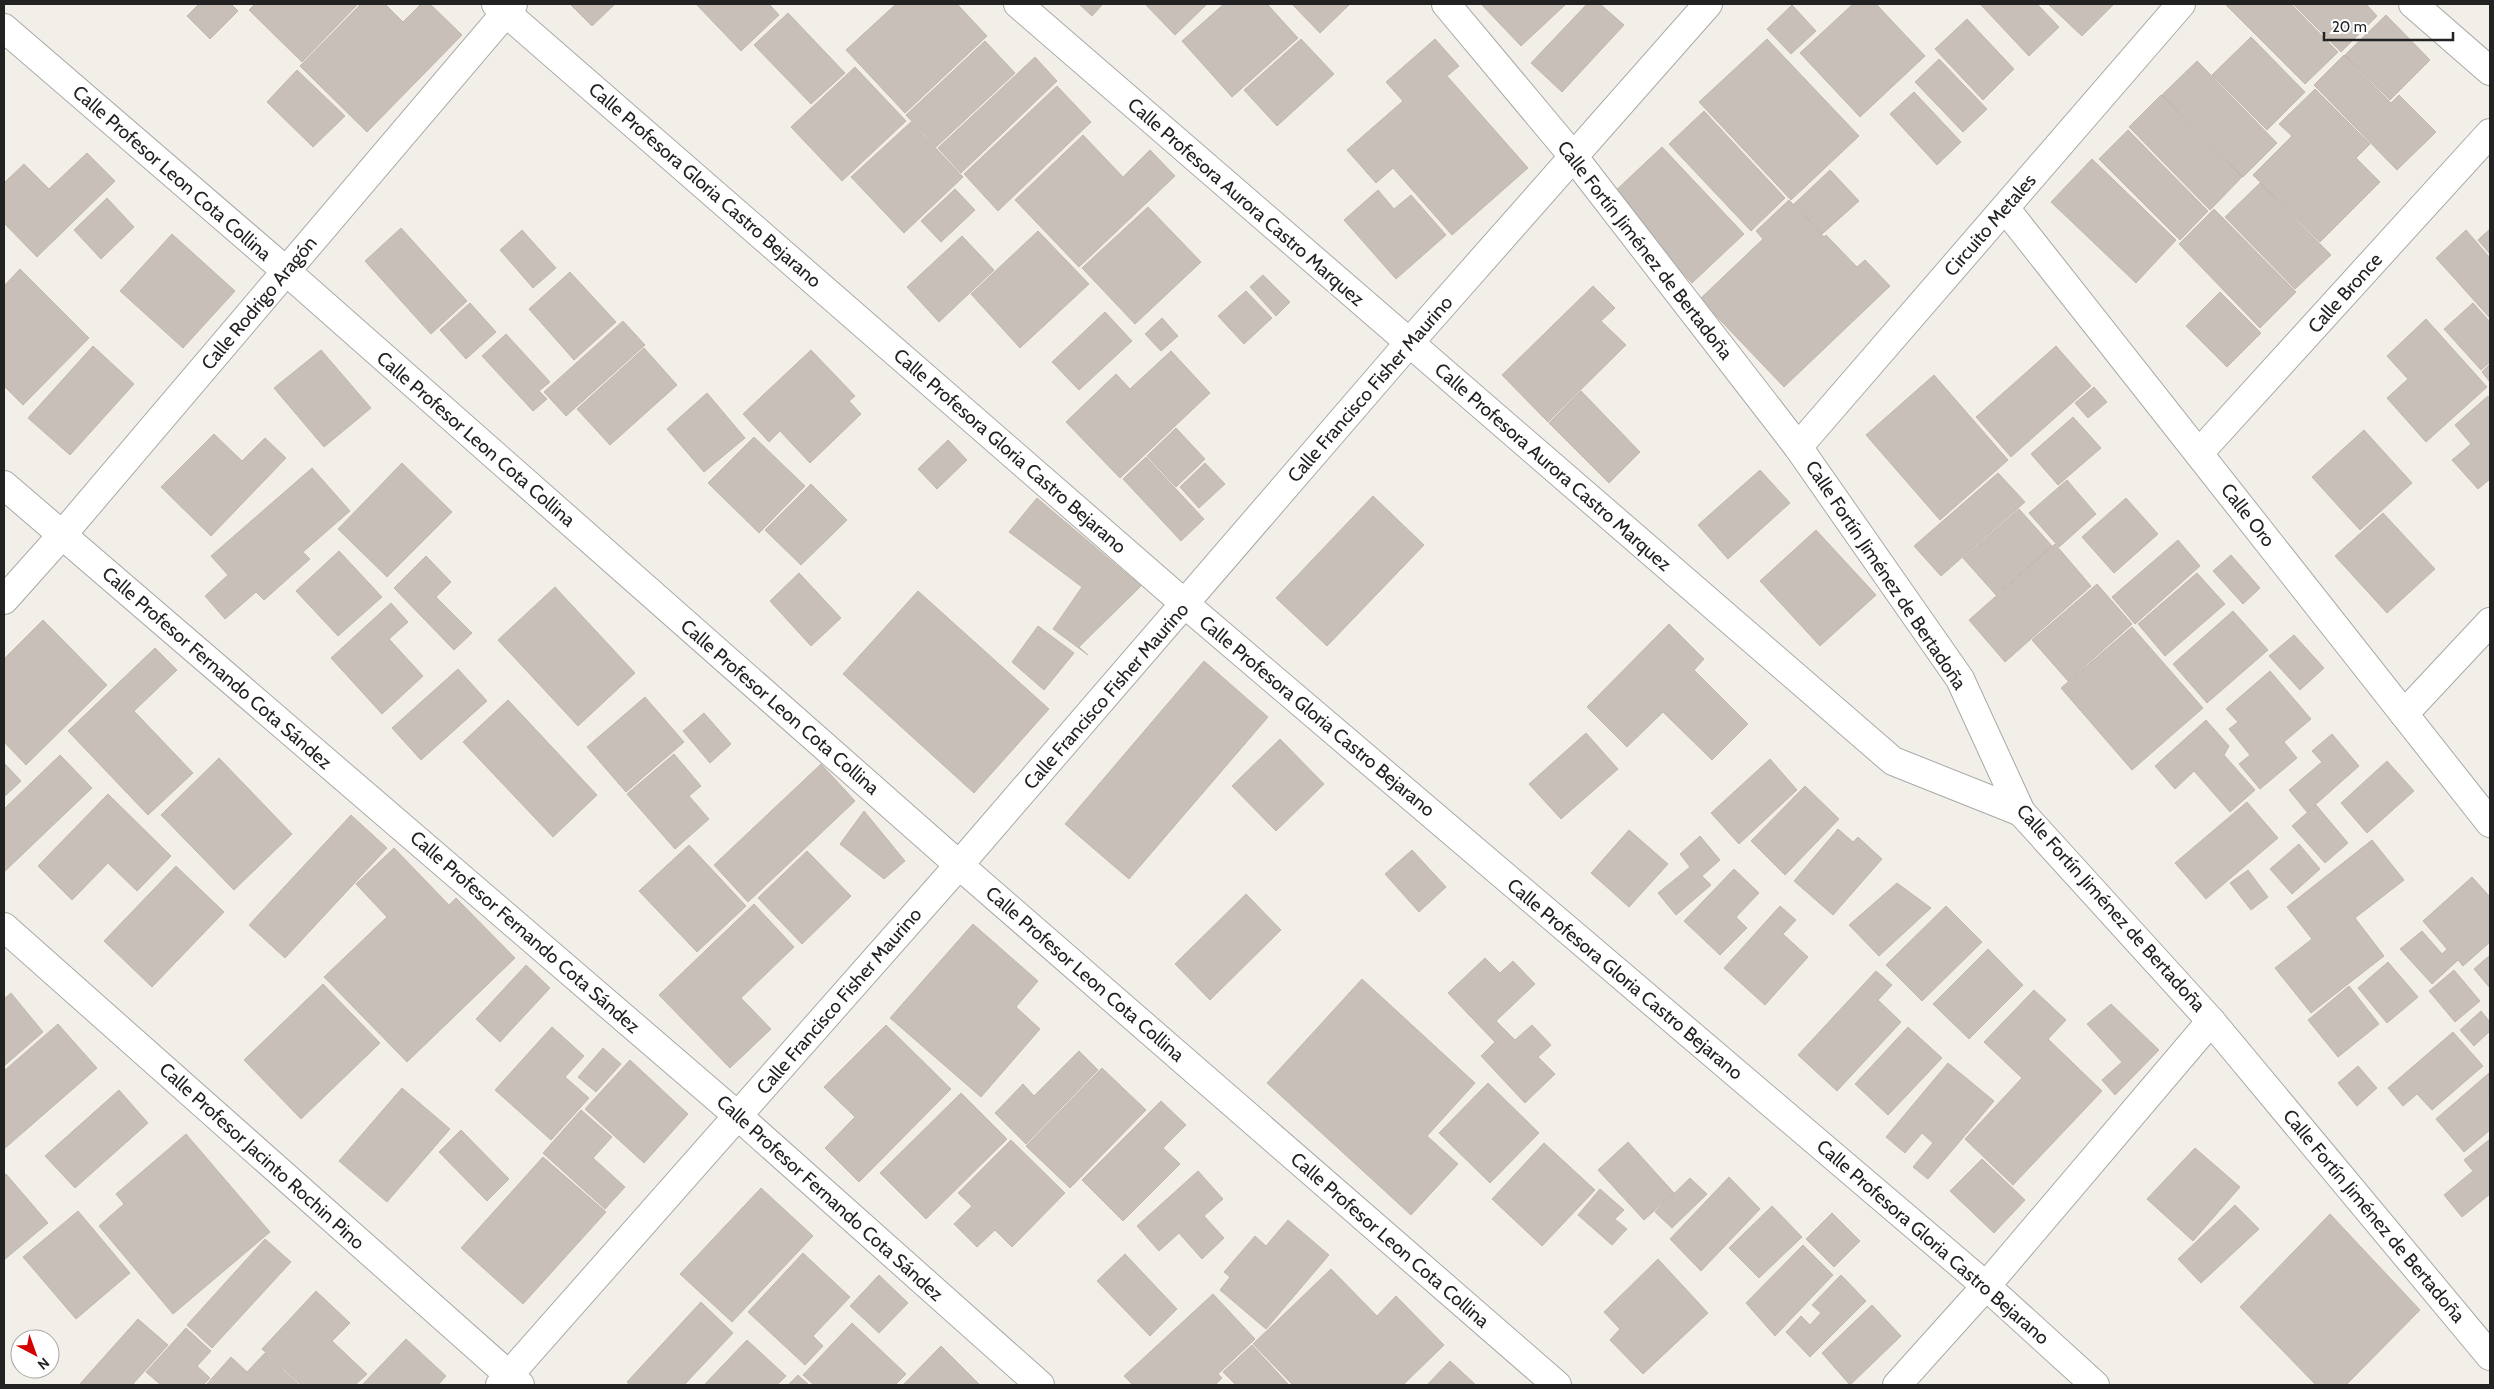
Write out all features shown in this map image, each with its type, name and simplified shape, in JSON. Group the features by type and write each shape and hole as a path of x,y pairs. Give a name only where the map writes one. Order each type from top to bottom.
{"street":[{"name":"Calle Profesora Aurora Castro Marquez","path":"1018,4 1893,760 2021,812"},
{"name":"Calle Fortín Jiménez de Bertadoña","path":"1446,4 1573,156 1798,447 1960,679 2021,812 2211,1021 2490,1356"},
{"name":"Calle Francisco Fisher Maurino","path":"510,1382 738,1116 959,865 1409,343 1708,4"},
{"name":"Circuito Metales","path":"1798,447 2181,4"},
{"path":"2413,4 2490,71"},
{"name":"Calle Rodrigo Aragón","path":"4,600 62,535 286,271 505,6"},
{"name":"Calle Profesora Gloria Castro Bejarano","path":"505,6 1185,604 1986,1286 2095,1385"},
{"name":"Calle Profesor Leon Cota Collina","path":"4,28 286,271 959,865 1557,1385"},
{"name":"Calle Bronce","path":"2199,454 2490,132"},
{"name":"Calle Oro","path":"2005,208 2490,823"},
{"name":"Calle Profesor Fernando Cota Sández","path":"4,485 738,1116 1040,1385"},
{"path":"2404,714 2490,622"},
{"name":"Calle Profesor Jacinto Rochin Pino","path":"4,927 510,1382"},
{"path":"1897,1385 1986,1286 2211,1021"}],"building":[{"path":"199,4 231,4 238,11 210,39 187,16"},
{"path":"255,4 358,4 302,62 249,10"},
{"path":"361,4 385,4 403,22 421,4 430,4 462,35 367,132 300,66"},
{"path":"570,4 615,4 592,26"},
{"path":"696,4 769,4 779,15 741,51"},
{"path":"896,4 957,4 987,36 905,113 846,50"},
{"path":"1079,4 1103,4 1092,16"},
{"path":"1145,4 1207,4 1175,35"},
{"path":"1224,4 1267,4 1298,38 1232,97 1182,41"},
{"path":"1292,4 1350,4 1320,33"},
{"path":"1481,4 1566,4 1521,46"},
{"path":"1587,4 1600,4 1624,25 1562,92 1531,63"},
{"path":"1853,4 1876,4 1925,56 1860,117 1800,53"},
{"path":"2037,4 2059,27 2029,56 1981,5"},
{"path":"2048,4 2114,4 2082,36"},
{"path":"2225,4 2291,4 2338,52 2305,84"},
{"path":"2293,4 2366,4 2377,16 2341,52"},
{"path":"1792,5 1816,31 1791,54 1767,29"},
{"path":"788,13 845,73 811,104 754,45"},
{"path":"2386,15 2430,60 2390,100 2345,55"},
{"path":"1967,19 2014,69 1983,100 1935,49"},
{"path":"2251,37 2305,92 2267,130 2212,75"},
{"path":"1301,39 1334,74 1277,126 1244,90"},
{"path":"1435,39 1459,66 1447,76 1528,168 1452,235 1393,168 1376,183 1347,150 1403,101 1386,82"},
{"path":"1767,39 1859,136 1791,200 1699,102"},
{"path":"985,41 1015,73 936,147 906,115"},
{"path":"2344,55 2391,103 2399,95 2436,132 2397,170 2314,85"},
{"path":"1035,57 1057,81 961,173 938,148"},
{"path":"1939,59 1987,109 1963,132 1915,82"},
{"path":"2197,61 2277,143 2243,177 2162,95"},
{"path":"855,67 906,121 842,181 791,127"},
{"path":"297,70 345,116 313,147 267,102"},
{"path":"1057,86 1091,122 998,211 964,174"},
{"path":"2315,89 2370,144 2356,158 2380,182 2320,242 2253,175 2292,136 2279,124"},
{"path":"1914,92 1961,142 1937,165 1890,114"},
{"path":"2161,95 2242,177 2210,210 2129,127"},
{"path":"1704,111 1785,198 1751,231 1669,144"},
{"path":"911,122 963,177 904,233 851,177"},
{"path":"2128,130 2208,211 2180,240 2099,159"},
{"path":"1083,135 1123,177 1150,150 1175,176 1079,267 1015,200"},
{"path":"1662,147 1744,234 1692,283 1610,196"},
{"path":"87,153 115,181 37,257 4,223 4,183 24,164 49,189"},
{"path":"2092,159 2176,240 2136,283 2051,202"},
{"path":"1830,170 1859,201 1822,234 1794,204"},
{"path":"2260,183 2331,255 2295,289 2225,217"},
{"path":"955,189 975,210 941,242 921,221"},
{"path":"1378,190 1394,209 1411,195 1446,235 1396,279 1344,220"},
{"path":"107,198 134,227 101,259 74,230"},
{"path":"1789,200 1824,237 1826,235 1857,267 1865,260 1890,286 1784,387 1700,299 1763,239 1756,231"},
{"path":"1148,207 1201,262 1135,324 1082,268"},
{"path":"2214,209 2296,292 2260,328 2179,244"},
{"path":"401,228 467,301 431,334 365,261"},
{"path":"2490,229 2490,254 2478,240"},
{"path":"522,230 556,268 533,288 500,250"},
{"path":"2466,230 2490,258 2490,318 2436,258"},
{"path":"1038,231 1089,284 1020,348 971,294"},
{"path":"172,234 235,291 183,348 120,291"},
{"path":"962,236 994,270 939,322 907,287"},
{"path":"20,269 89,338 23,405 4,386 4,286"},
{"path":"570,272 616,322 574,360 529,309"},
{"path":"1263,275 1290,302 1276,316 1250,287"},
{"path":"1593,286 1615,308 1601,321 1626,345 1548,422 1502,375"},
{"path":"1246,291 1272,318 1244,344 1218,316"},
{"path":"2220,292 2261,333 2227,367 2186,326"},
{"path":"470,303 496,332 466,359 440,330"},
{"path":"2473,303 2490,322 2490,362 2481,370 2444,329"},
{"path":"1105,312 1132,341 1079,390 1052,362"},
{"path":"1162,318 1178,336 1161,351 1145,334"},
{"path":"2426,319 2487,387 2426,442 2387,398 2408,379 2387,356"},
{"path":"623,321 645,345 566,416 544,392"},
{"path":"506,334 550,382 539,391 547,399 533,411 482,356"},
{"path":"93,346 134,384 70,455 28,418"},
{"path":"2056,346 2091,386 2011,457 1976,417"},
{"path":"644,348 677,385 610,445 577,409"},
{"path":"321,350 371,408 324,447 274,388"},
{"path":"811,350 855,396 849,401 861,414 810,463 780,431 769,442 743,414"},
{"path":"1171,351 1210,393 1120,478 1066,422 1116,374 1130,389"},
{"path":"2490,364 2490,382 2482,372"},
{"path":"1934,375 2008,460 1940,520 1866,435"},
{"path":"2094,387 2107,402 2088,418 2075,403"},
{"path":"1581,391 1640,452 1609,483 1549,423"},
{"path":"707,393 745,438 704,472 667,429"},
{"path":"2488,396 2490,398 2490,479 2478,489 2452,460 2471,444 2455,425"},
{"path":"2073,417 2101,448 2058,485 2031,454"},
{"path":"1176,428 1205,459 1176,487 1147,456"},
{"path":"2364,430 2412,483 2360,530 2312,477"},
{"path":"214,434 242,461 265,438 286,458 211,536 161,487"},
{"path":"754,437 805,486 759,533 708,483"},
{"path":"948,440 967,460 937,489 918,469"},
{"path":"1146,457 1204,519 1181,541 1123,479"},
{"path":"402,463 452,512 387,577 338,529"},
{"path":"1205,463 1225,484 1199,508 1180,487"},
{"path":"312,468 350,511 303,552 310,559 264,600 256,592 225,619 205,596 228,575 211,556"},
{"path":"1760,470 1790,503 1728,559 1698,525"},
{"path":"1998,473 2025,502 1941,576 1914,546"},
{"path":"2067,480 2096,514 2059,547 2029,513"},
{"path":"811,484 847,520 801,565 765,530"},
{"path":"1373,496 1424,545 1327,646 1276,598"},
{"path":"1037,498 1141,586 1079,647 1088,655 1053,629 1082,587 1009,532"},
{"path":"2126,498 2158,534 2114,573 2082,537"},
{"path":"2019,509 2052,546 1996,595 1963,558"},
{"path":"2383,513 2435,569 2387,613 2335,556"},
{"path":"1816,530 1876,595 1820,646 1760,581"},
{"path":"2178,540 2200,566 2135,624 2112,597"},
{"path":"2055,544 2091,586 2005,662 1969,620"},
{"path":"339,551 382,597 338,636 296,591"},
{"path":"2231,555 2260,588 2243,604 2213,571"},
{"path":"426,556 451,582 436,597 472,633 454,650 394,588"},
{"path":"799,573 841,618 811,646 770,601"},
{"path":"2197,573 2225,604 2165,656 2138,624"},
{"path":"2097,584 2132,624 2068,681 2032,640"},
{"path":"555,587 635,673 578,726 498,640"},
{"path":"918,591 1049,709 974,793 843,674"},
{"path":"391,603 408,622 389,639 423,676 382,714 331,658"},
{"path":"2233,611 2268,650 2207,703 2173,664"},
{"path":"43,620 107,685 26,765 4,742 4,659"},
{"path":"1669,624 1704,659 1694,670 1748,724 1712,760 1663,712 1627,747 1587,707"},
{"path":"1038,626 1074,653 1044,690 1012,662"},
{"path":"2132,627 2203,708 2132,770 2061,688"},
{"path":"2294,635 2324,668 2300,690 2269,656"},
{"path":"155,648 177,670 134,711 193,773 148,815 68,731"},
{"path":"1204,661 1268,717 1129,879 1065,824"},
{"path":"458,669 487,701 421,760 392,728"},
{"path":"2270,671 2311,719 2284,742 2297,758 2260,789 2239,764 2250,755 2229,729 2238,722 2226,709"},
{"path":"645,697 684,742 626,792 587,747"},
{"path":"508,700 597,795 553,837 463,742"},
{"path":"704,713 731,744 710,763 683,731"},
{"path":"2206,720 2229,746 2224,755 2255,790 2230,812 2194,771 2175,789 2155,766"},
{"path":"1586,733 1618,769 1561,819 1529,784"},
{"path":"2332,734 2359,766 2307,812 2289,790 2322,762 2312,751"},
{"path":"1280,739 1324,784 1276,831 1232,786"},
{"path":"674,754 701,786 689,796 709,819 675,849 627,794"},
{"path":"60,755 92,788 4,872 4,809"},
{"path":"219,758 292,834 234,890 161,815"},
{"path":"1770,759 1797,790 1739,844 1711,813"},
{"path":"2387,761 2414,791 2367,833 2341,803"},
{"path":"4,763 21,781 4,797"},
{"path":"821,764 855,801 748,902 714,865"},
{"path":"1805,786 1839,819 1785,875 1751,841"},
{"path":"108,794 171,856 137,891 108,863 72,900 38,866"},
{"path":"2247,802 2278,838 2206,899 2175,863"},
{"path":"2316,805 2348,843 2325,863 2292,826"},
{"path":"864,811 905,861 884,879 840,844"},
{"path":"351,815 387,848 285,958 249,925"},
{"path":"1838,829 1853,842 1858,837 1882,859 1833,915 1794,881"},
{"path":"1629,830 1668,864 1629,907 1591,873"},
{"path":"1700,836 1720,860 1702,876 1711,885 1676,915 1658,893 1690,867 1680,854"},
{"path":"2372,840 2404,880 2355,918 2384,956 2311,1013 2275,968 2312,939 2287,907"},
{"path":"2299,844 2320,869 2292,894 2270,869"},
{"path":"689,845 746,906 697,952 639,891"},
{"path":"394,848 449,905 456,898 515,958 407,1062 324,977 387,917 356,884"},
{"path":"1412,850 1446,887 1419,912 1385,874"},
{"path":"807,851 851,896 802,944 758,898"},
{"path":"176,866 224,912 152,987 104,941"},
{"path":"1734,869 1759,893 1736,917 1747,928 1720,955 1684,921"},
{"path":"2248,870 2268,897 2251,910 2230,883"},
{"path":"2472,877 2490,897 2490,942 2463,966 2458,960 2432,984 2400,949 2422,931 2442,954 2447,949 2423,921"},
{"path":"1897,883 1931,908 1879,956 1849,925"},
{"path":"1246,894 1281,930 1210,1000 1175,964"},
{"path":"754,904 794,947 741,998 771,1029 730,1068 659,995"},
{"path":"1780,906 1796,920 1783,934 1808,957 1765,1005 1724,968"},
{"path":"1946,906 1982,942 1922,1001 1886,965"},
{"path":"973,924 1038,981 1016,1007 1040,1029 981,1097 890,1018"},
{"path":"1988,949 2023,985 1969,1039 1933,1004"},
{"path":"2490,955 2490,988 2474,969"},
{"path":"1485,958 1500,973 1513,961 1535,984 1496,1021 1515,1040 1532,1025 1551,1045 1538,1057 1555,1074 1525,1103 1481,1056 1495,1042 1448,993"},
{"path":"2388,962 2418,997 2387,1023 2358,988"},
{"path":"526,965 550,988 500,1042 476,1019"},
{"path":"2454,970 2480,1001 2455,1022 2429,991"},
{"path":"1876,971 1892,985 1878,1000 1901,1022 1837,1091 1798,1055"},
{"path":"1362,979 1475,1083 1427,1136 1458,1164 1411,1215 1267,1083"},
{"path":"323,984 380,1043 301,1119 244,1060"},
{"path":"2349,986 2379,1024 2338,1057 2308,1020"},
{"path":"2034,990 2066,1020 2048,1039 2102,1091 2013,1185 1965,1139 2022,1078 1984,1042"},
{"path":"11,993 43,1032 4,1066 4,999"},
{"path":"2111,1004 2159,1050 2115,1095 2102,1080 2122,1062 2087,1024"},
{"path":"2481,1011 2490,1022 2490,1031 2474,1046 2460,1030"},
{"path":"58,1024 97,1068 4,1149 4,1071"},
{"path":"886,1025 951,1089 859,1182 825,1148 855,1117 824,1087"},
{"path":"552,1027 584,1056 565,1077 589,1098 551,1140 495,1090"},
{"path":"1908,1027 1942,1058 1888,1115 1855,1084"},
{"path":"2453,1032 2483,1066 2432,1110 2417,1094 2403,1106 2388,1088"},
{"path":"603,1048 621,1064 596,1092 578,1077"},
{"path":"1079,1051 1098,1070 1026,1144 995,1113 1023,1084 1034,1096"},
{"path":"630,1060 688,1114 644,1163 585,1109"},
{"path":"1948,1063 1994,1101 1928,1179 1913,1167 1933,1143 1922,1133 1905,1153 1886,1137"},
{"path":"2358,1066 2377,1088 2357,1106 2338,1083"},
{"path":"1102,1068 1146,1110 1070,1188 1026,1146"},
{"path":"2489,1073 2490,1130 2464,1152 2436,1119"},
{"path":"1488,1083 1539,1133 1490,1183 1439,1133"},
{"path":"402,1088 450,1129 387,1202 339,1161"},
{"path":"119,1090 148,1123 75,1188 45,1156"},
{"path":"961,1093 1007,1139 926,1219 880,1173"},
{"path":"1161,1101 1186,1125 1163,1148 1180,1164 1123,1221 1082,1180"},
{"path":"581,1110 612,1137 593,1158 625,1187 605,1209 543,1153"},
{"path":"461,1130 509,1179 487,1201 439,1152"},
{"path":"186,1134 270,1232 173,1314 99,1226 124,1204 116,1194"},
{"path":"2490,1139 2490,1194 2462,1217 2444,1195 2473,1171 2464,1160"},
{"path":"1011,1140 1065,1193 1012,1247 995,1230 977,1247 954,1224 972,1206 958,1193"},
{"path":"1628,1142 1674,1193 1644,1220 1598,1170"},
{"path":"1544,1143 1595,1190 1542,1246 1492,1199"},
{"path":"2195,1148 2240,1187 2193,1241 2147,1199"},
{"path":"543,1157 606,1212 523,1304 461,1248"},
{"path":"1982,1159 2025,1200 1994,1233 1950,1191"},
{"path":"1198,1171 1223,1199 1204,1216 1224,1238 1202,1259 1179,1233 1159,1251 1137,1226"},
{"path":"6,1174 48,1223 4,1260 4,1176"},
{"path":"1729,1177 1760,1209 1701,1271 1670,1239"},
{"path":"1690,1178 1707,1194 1672,1228 1655,1212"},
{"path":"761,1188 813,1236 732,1322 680,1274"},
{"path":"1600,1189 1624,1210 1615,1219 1627,1229 1612,1245 1578,1215"},
{"path":"2235,1205 2259,1229 2201,1283 2178,1259"},
{"path":"1772,1206 1802,1237 1759,1278 1729,1248"},
{"path":"78,1211 130,1273 76,1319 23,1257"},
{"path":"1832,1213 1860,1241 1834,1267 1806,1239"},
{"path":"2330,1214 2420,1310 2346,1385 2316,1385 2240,1307"},
{"path":"1288,1220 1329,1255 1266,1329 1220,1290 1230,1277 1224,1272 1255,1236 1266,1246"},
{"path":"265,1239 291,1262 212,1348 187,1325"},
{"path":"1803,1245 1833,1275 1775,1336 1746,1303"},
{"path":"803,1253 850,1297 813,1336 823,1346 805,1365 748,1312"},
{"path":"1125,1254 1177,1309 1150,1336 1097,1281"},
{"path":"1658,1259 1708,1313 1643,1374 1610,1340 1620,1329 1604,1312"},
{"path":"1331,1269 1377,1316 1396,1296 1444,1345 1403,1385 1293,1385 1253,1344"},
{"path":"879,1275 908,1303 879,1333 850,1306"},
{"path":"1841,1275 1866,1301 1810,1357 1786,1332 1801,1316 1810,1325 1821,1313 1812,1305"},
{"path":"316,1291 350,1323 332,1341 367,1374 355,1385 301,1385 262,1349"},
{"path":"1213,1294 1255,1339 1218,1374 1222,1378 1215,1385 1133,1385 1124,1376"},
{"path":"701,1302 733,1333 684,1385 630,1385 627,1382"},
{"path":"1872,1305 1901,1336 1850,1385 1822,1353"},
{"path":"138,1319 168,1345 132,1385 79,1385"},
{"path":"852,1323 906,1374 895,1385 814,1385 803,1375"},
{"path":"186,1328 211,1351 197,1366 210,1378 203,1385 161,1385 146,1372"},
{"path":"406,1339 446,1376 438,1385 362,1385"},
{"path":"747,1340 786,1376 777,1385 704,1385"},
{"path":"1252,1345 1289,1385 1236,1385 1223,1372"},
{"path":"941,1346 980,1385 903,1385"},
{"path":"265,1353 299,1385 206,1385 231,1357 247,1372"},
{"path":"1450,1361 1476,1385 1427,1385"},
{"path":"798,1375 809,1385 788,1385"}]}
